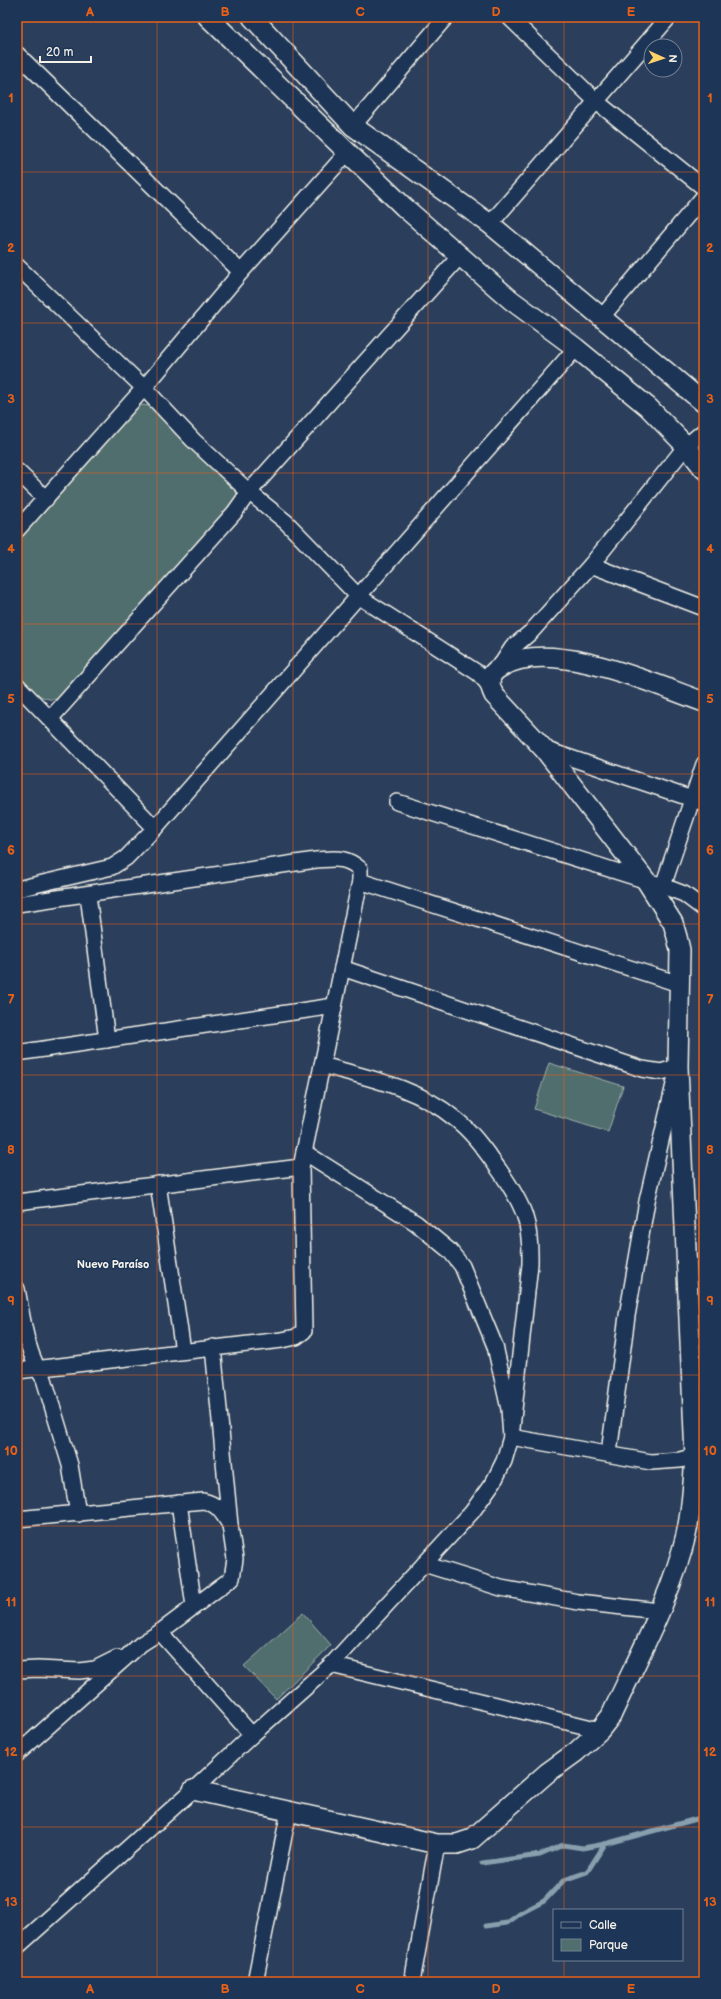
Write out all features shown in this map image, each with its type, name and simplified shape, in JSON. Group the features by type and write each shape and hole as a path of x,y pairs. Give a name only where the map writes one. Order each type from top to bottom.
{"street":[{"path":"208,17 404,207 511,300 576,348 648,407 686,446 704,469"},
{"path":"252,17 353,126 490,224 704,403"},
{"path":"353,126 446,17"},
{"path":"509,17 597,102 704,188"},
{"path":"490,224 669,17"},
{"path":"17,54 241,272"},
{"path":"17,530 144,388 241,272 347,153"},
{"path":"601,318 704,196"},
{"path":"50,719 234,513 249,492 460,256"},
{"path":"17,266 144,388 193,440 249,492 286,522 358,596 478,673 489,685 494,695 544,749 655,884 673,923 680,950 678,1067 699,1457 686,1536 660,1611 611,1716 600,1730 576,1752 547,1773 472,1839 457,1844 437,1844 193,1790"},
{"path":"17,889 112,868 126,858 155,828 576,348"},
{"path":"489,685 491,676 499,668 512,648 531,632 591,565 686,446 704,431"},
{"path":"17,471 46,499"},
{"path":"591,565 704,608"},
{"path":"499,668 512,660 526,657 578,661 599,666 704,702"},
{"path":"17,685 155,828"},
{"path":"544,749 698,801"},
{"path":"655,884 698,801 704,764"},
{"path":"397,802 684,894 704,909"},
{"path":"17,904 88,895 316,860 339,858 351,861 360,869 360,881 301,1167 304,1331 296,1337 282,1340 17,1371"},
{"path":"360,881 679,984"},
{"path":"88,895 107,1040"},
{"path":"342,968 642,1069 661,1072 678,1067"},
{"path":"17,1053 334,1006"},
{"path":"17,1947 331,1665 472,1512 494,1481 504,1461 511,1437 530,1264 528,1224 520,1204 512,1188 474,1135 454,1117 430,1102 400,1087 322,1065"},
{"path":"609,1453 627,1316 646,1209 678,1067"},
{"path":"304,1152 365,1189 416,1223 450,1251 462,1266 495,1346 509,1409 511,1437"},
{"path":"17,1202 301,1167"},
{"path":"158,1184 182,1351"},
{"path":"17,1289 29,1349 36,1368 44,1379 70,1465 78,1514"},
{"path":"17,1670 38,1669 79,1671 95,1669 108,1663 160,1632 226,1584 232,1578 236,1559 230,1526 213,1347"},
{"path":"511,1437 609,1453 630,1460 651,1462 699,1457"},
{"path":"17,1519 202,1501 212,1503 221,1509 230,1526"},
{"path":"179,1503 194,1606"},
{"path":"424,1564 501,1588 578,1602 660,1611"},
{"path":"160,1632 252,1735"},
{"path":"17,1754 141,1644"},
{"path":"331,1665 600,1730"},
{"path":"255,1982 289,1811"},
{"path":"412,1982 437,1844"}],"green space":[{"path":"142,405 155,407 236,488 237,497 58,699 46,698 36,693 17,675 17,538 135,409"},
{"path":"549,1063 623,1086 608,1132 534,1109"},
{"path":"303,1613 331,1645 276,1699 244,1666"}],"waterway":[{"path":"486,1926 507,1923 521,1913 544,1901 564,1880 587,1872 605,1844 704,1817"},
{"path":"482,1863 540,1855 563,1845 583,1848 605,1844"}],"district":[{"name":"Nuevo Paraíso","path":"113,1264"}]}
